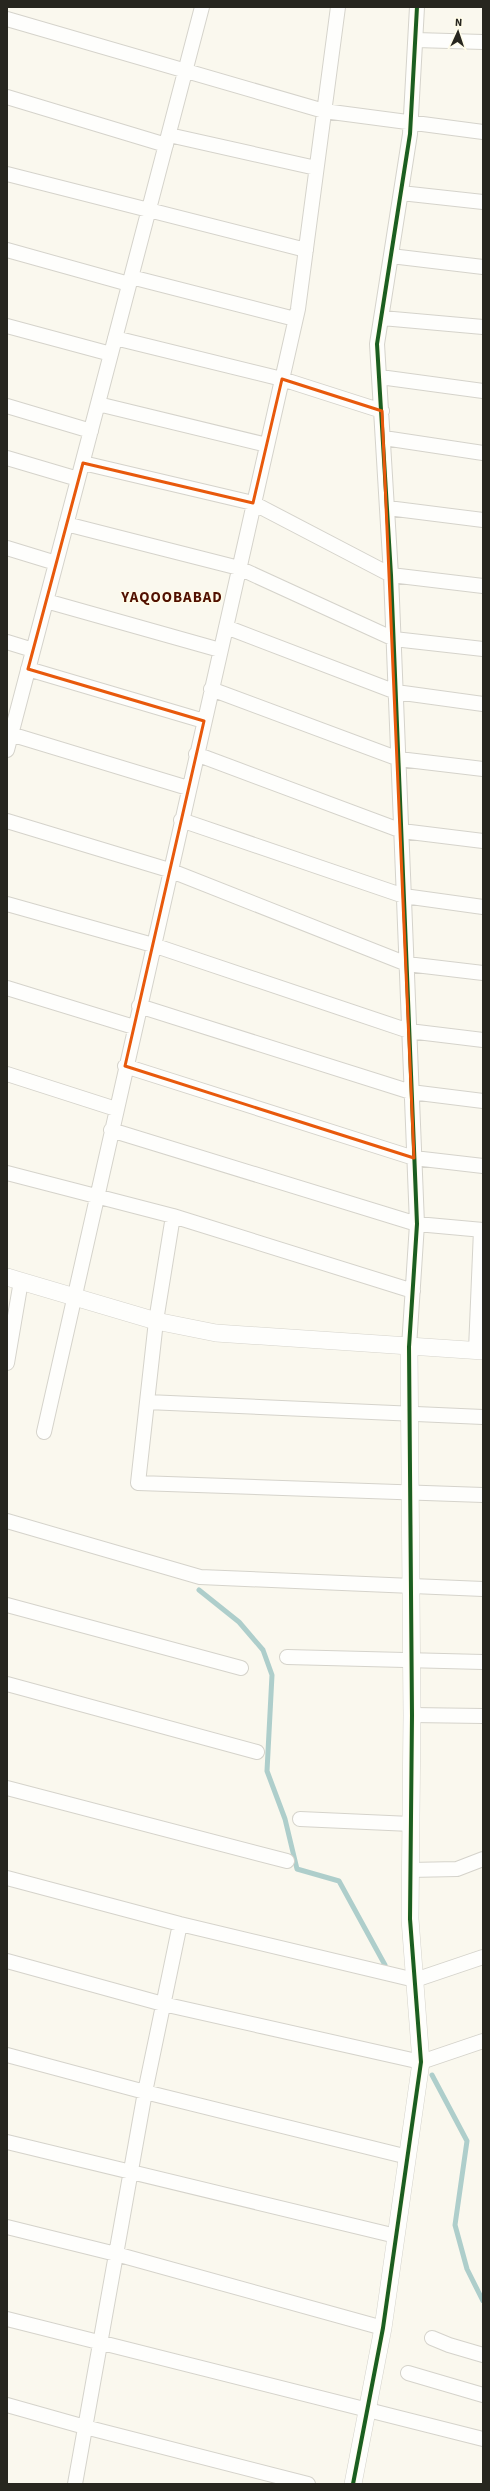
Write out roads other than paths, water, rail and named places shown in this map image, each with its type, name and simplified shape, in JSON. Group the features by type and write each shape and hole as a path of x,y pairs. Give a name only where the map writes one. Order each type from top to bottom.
{"street":[{"path":"7,750 9,734 28,669 202,7"},
{"path":"44,1432 73,1296 169,870 295,319 306,250 338,7"},
{"path":"353,2484 383,2328 421,2062 410,1919 412,1660 409,1347 417,1224 394,639 378,344 401,193 410,122 417,7"},
{"path":"7,18 324,111 483,132"},
{"path":"416,40 483,42"},
{"path":"7,98 168,140 316,168"},
{"path":"7,174 306,250"},
{"path":"401,193 483,202"},
{"path":"7,250 130,281 295,319"},
{"path":"391,256 483,267"},
{"path":"382,318 483,327"},
{"path":"7,326 111,354"},
{"path":"115,338 282,379 382,411"},
{"path":"380,377 483,391"},
{"path":"98,404 267,445"},
{"path":"7,406 91,431"},
{"path":"384,438 483,453"},
{"path":"7,458 78,479"},
{"path":"82,463 254,503 391,575 483,586"},
{"path":"388,508 483,520"},
{"path":"66,524 239,568 394,639 483,649"},
{"path":"7,548 56,563"},
{"path":"46,601 220,650"},
{"path":"226,626 396,692 483,704"},
{"path":"7,642 33,650"},
{"path":"28,669 204,721"},
{"path":"211,689 399,759 483,769"},
{"path":"9,734 188,788"},
{"path":"196,754 402,831 483,841"},
{"path":"181,820 404,896 483,907"},
{"path":"7,821 169,870 407,964 483,974"},
{"path":"7,904 153,945 409,1031 483,1040"},
{"path":"7,988 134,1027"},
{"path":"139,1006 412,1092 483,1101"},
{"path":"125,1066 414,1158 483,1166"},
{"path":"7,1074 116,1109"},
{"path":"7,1364 14,1279 156,1321 216,1333 409,1347 479,1350 482,1230 417,1224 111,1130"},
{"path":"7,1173 173,1216 413,1292"},
{"path":"173,1216 156,1321 138,1483 483,1495"},
{"path":"147,1402 410,1415 483,1417"},
{"path":"7,1521 200,1577 483,1590"},
{"path":"7,1605 241,1668"},
{"path":"287,1657 483,1662"},
{"path":"7,1684 257,1752"},
{"path":"412,1715 483,1716"},
{"path":"7,1788 287,1861"},
{"path":"300,1819 411,1824"},
{"path":"410,1870 456,1869 483,1859"},
{"path":"7,1878 180,1924 415,1980 483,1957"},
{"path":"75,2484 145,2092 180,1924"},
{"path":"7,1961 163,2004 421,2062 483,2041"},
{"path":"7,2055 145,2092 408,2157"},
{"path":"7,2142 396,2236"},
{"path":"7,2226 116,2254 383,2328"},
{"path":"7,2319 100,2344 483,2439"},
{"path":"432,2338 449,2345 483,2355"},
{"path":"408,2373 483,2395"},
{"path":"7,2405 85,2427 308,2484"}],"waterway":[{"path":"199,1590 239,1622 263,1650 272,1675 267,1771 285,1819 297,1869 339,1881 385,1965"},
{"path":"432,2075 467,2141 455,2225 467,2269 483,2301"}],"district":[{"name":"YAQOOBABAD","path":"172,597"}]}
